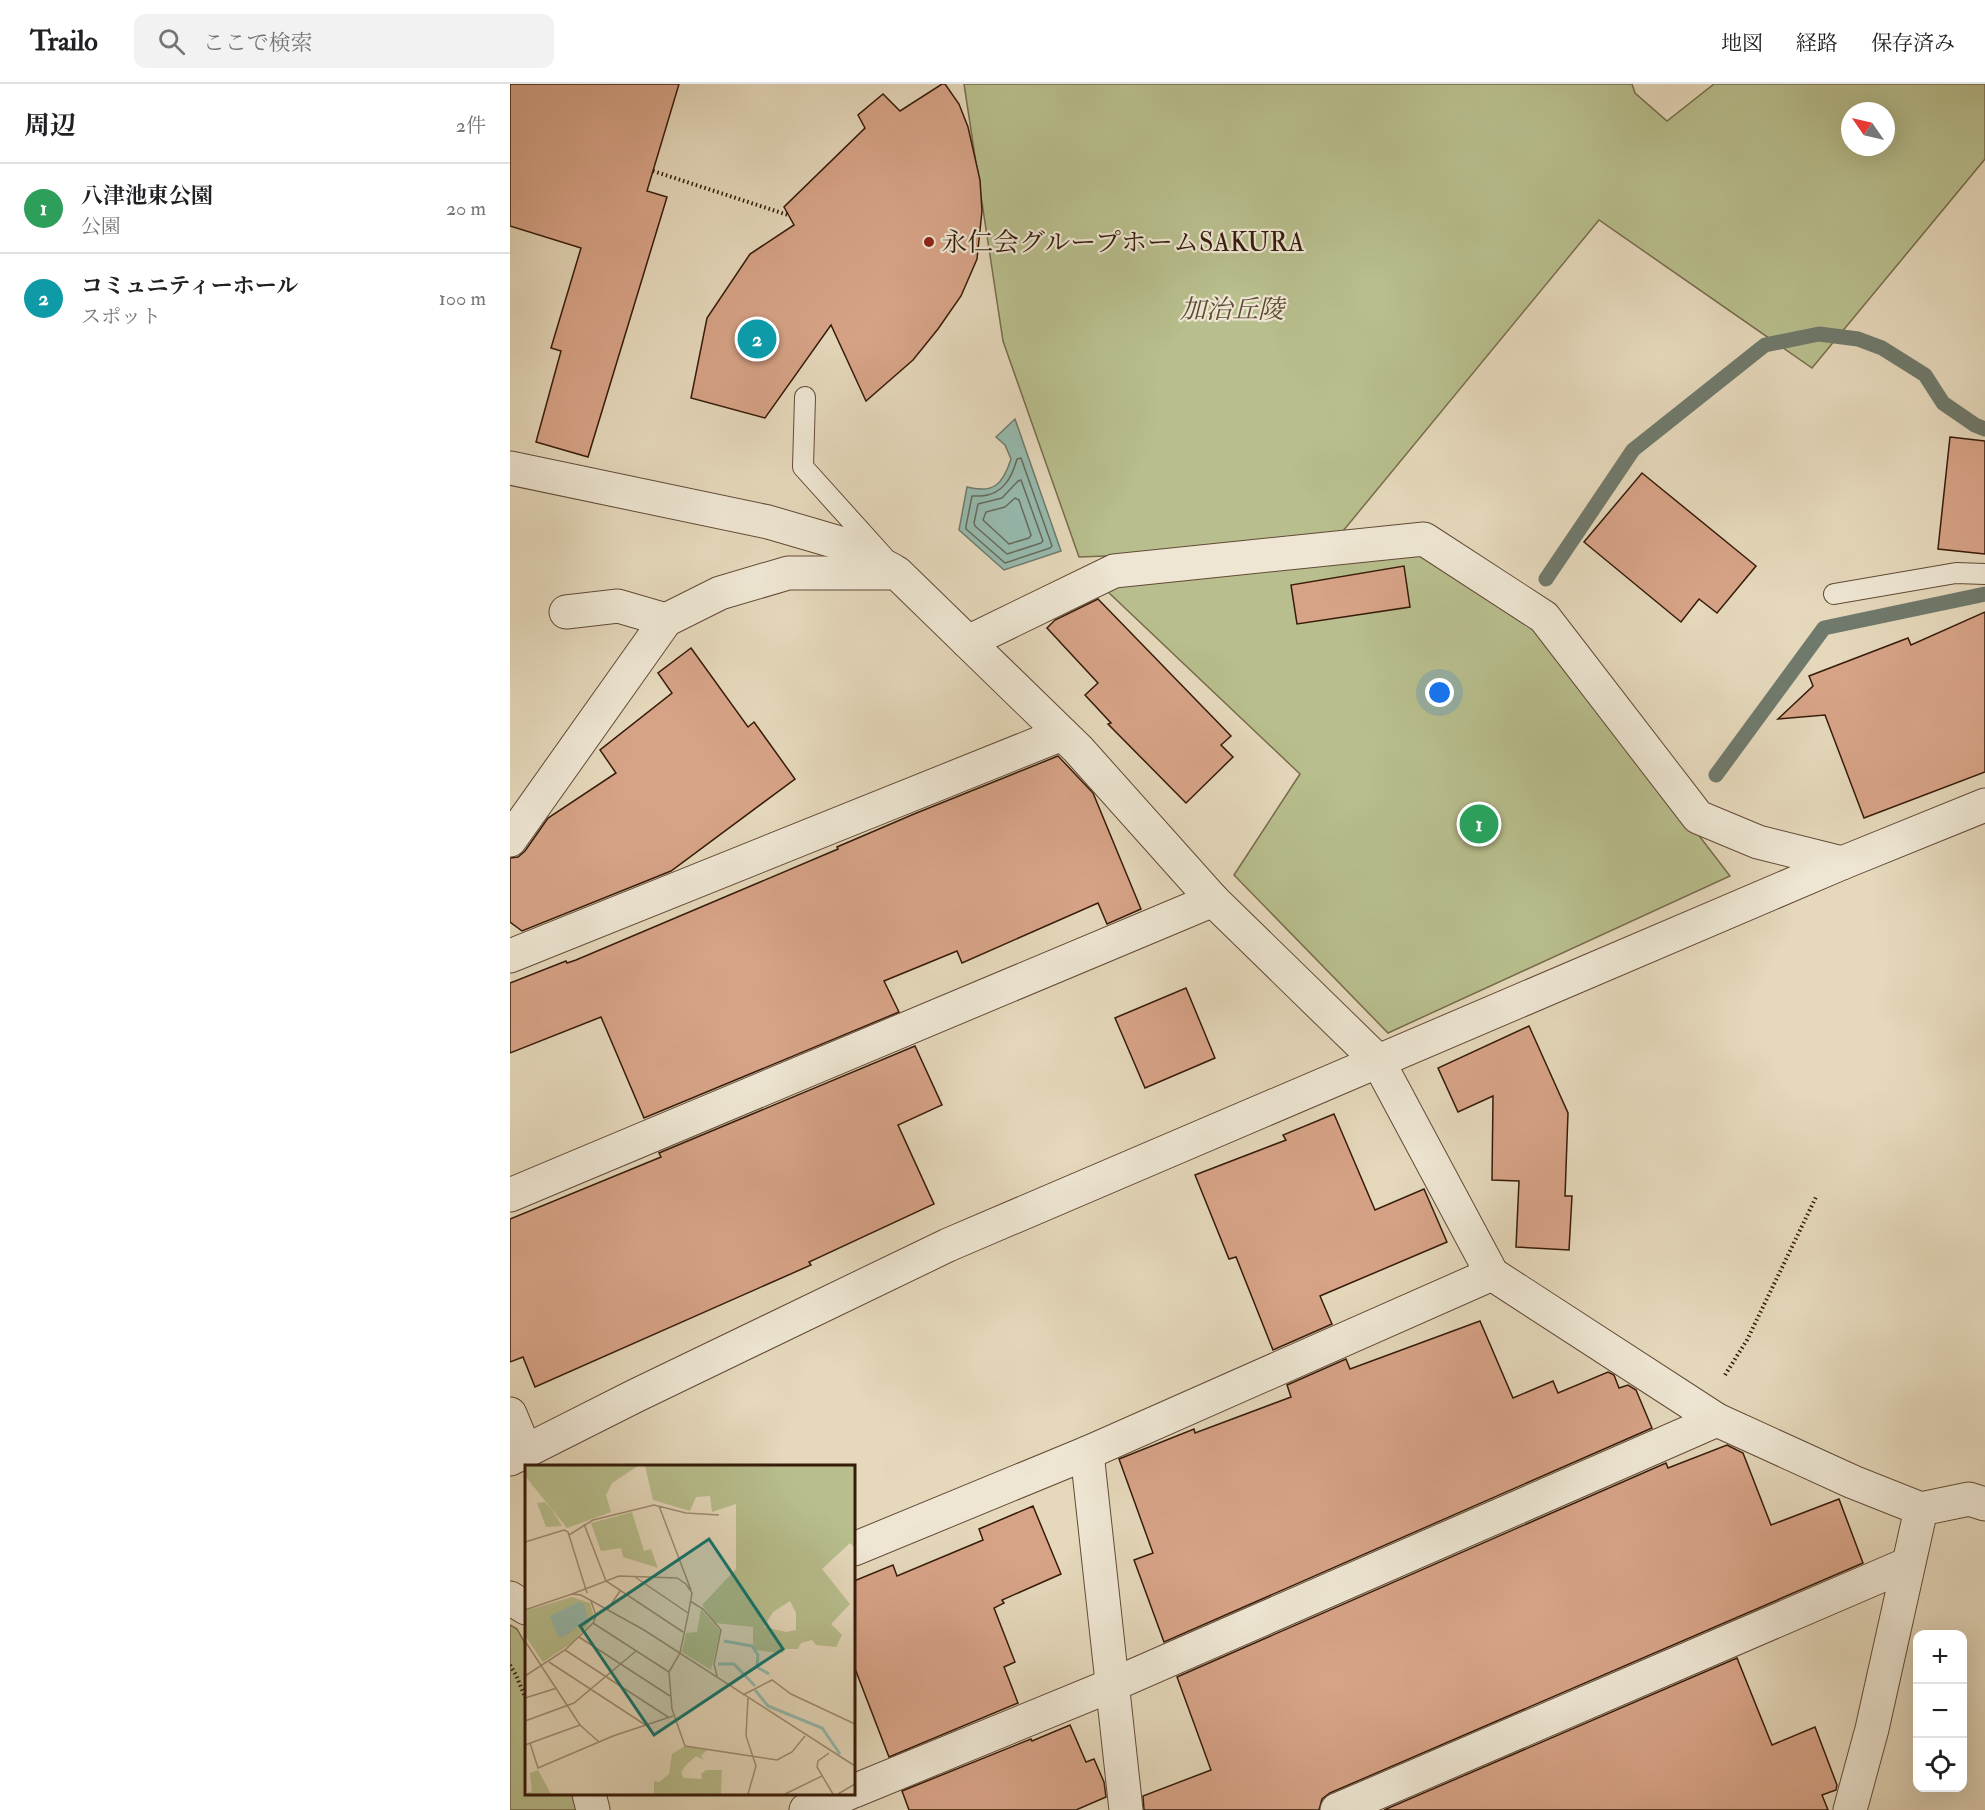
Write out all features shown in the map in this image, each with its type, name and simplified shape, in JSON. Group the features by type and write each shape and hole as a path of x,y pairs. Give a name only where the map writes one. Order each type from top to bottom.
{"street":[{"path":"510,468 768,522 840,543 897,573 1062,734 1214,900 1378,1061 1492,1274 1709,1415 1853,1482 1921,1509 1969,1499 1985,1504"},
{"path":"968,642 1114,571 1424,539 1544,617 1698,817 1758,842 1842,863"},
{"path":"510,840 666,620 720,593 788,573 897,573"},
{"path":"566,612 618,606 666,620"},
{"path":"510,956 1062,734"},
{"path":"510,1414 518,1454 948,1245 1842,863 1985,805"},
{"path":"510,1195 1214,900"},
{"path":"855,1549 1087,1454 1492,1274"},
{"path":"855,1791 1112,1685 1709,1415"},
{"path":"1087,1454 1126,1810"},
{"path":"1850,1810 1872,1729 1921,1509"},
{"path":"1337,1810 1908,1564"},
{"path":"510,1598 525,1607"},
{"path":"589,1795 593,1810"},
{"path":"806,1810 844,1795"}],"lane":[{"path":"805,397 803,467 897,573"},
{"path":"1834,594 1956,573 1985,574"}],"path":[{"path":"653,171 788,214"},
{"path":"1709,1415 1817,1195"},
{"path":"510,1665 525,1697"}],"green space":[{"name":"加治丘陵","path":"964,84 1632,84 1635,93 1667,121 1714,84 1985,84 1985,159 1812,368 1599,220 1329,548 1079,557 1003,341"},
{"path":"1425,552 1538,626 1730,876 1388,1033 1234,875 1300,774 1106,590 1119,579"},
{"path":"510,1625 517,1629 525,1643 525,1795 577,1795 580,1810 510,1810"}],"water":[{"path":"1015,419 1061,551 1004,570 959,530 967,487 991,488 1005,475 1011,459 1005,445 996,437"}],"building":[{"path":"510,84 679,84 647,191 667,197 588,457 536,442 561,351 551,348 581,248 510,226"},
{"path":"945,84 959,104 968,127 980,180 982,211 977,259 961,296 938,329 913,360 866,401 831,325 765,418 691,398 707,318 750,254 794,225 784,207 865,128 858,115 883,94 900,111"},
{"path":"1950,437 1985,441 1985,554 1938,549"},
{"path":"1642,473 1756,566 1717,613 1699,599 1681,622 1584,542"},
{"path":"1404,566 1410,607 1297,624 1291,585"},
{"path":"1098,599 1231,736 1221,745 1233,757 1186,803 1108,724 1111,723 1085,695 1098,683 1047,628 1055,620"},
{"path":"1985,612 1985,772 1864,818 1825,715 1778,719 1813,686 1809,676 1908,638 1911,645"},
{"path":"691,648 748,727 754,722 795,779 671,871 522,931 510,922 510,858 518,857 525,851 548,818 616,773 600,750 672,693 658,673"},
{"path":"1058,756 1093,793 1141,909 1107,924 1098,903 962,963 957,951 884,981 899,1012 644,1118 601,1017 510,1053 510,983 566,961 567,963 576,960 838,849 837,847 914,814"},
{"path":"1186,988 1215,1058 1145,1088 1115,1018"},
{"path":"1529,1026 1568,1113 1565,1196 1572,1196 1569,1250 1516,1247 1519,1181 1492,1180 1493,1096 1458,1112 1438,1068"},
{"path":"915,1046 942,1105 898,1125 934,1204 809,1262 811,1265 535,1387 523,1357 510,1362 510,1219 661,1157 659,1153"},
{"path":"1334,1114 1375,1210 1424,1189 1447,1242 1320,1296 1332,1324 1273,1350 1236,1257 1229,1259 1195,1175 1286,1140 1283,1135"},
{"path":"1480,1321 1513,1398 1553,1381 1558,1393 1608,1372 1614,1375 1619,1388 1628,1385 1636,1390 1652,1428 1164,1642 1134,1560 1153,1553 1119,1459 1194,1429 1195,1433 1291,1397 1287,1385 1346,1359 1350,1369"},
{"path":"1727,1445 1743,1453 1771,1525 1839,1499 1863,1563 1330,1793 1322,1799 1319,1810 1144,1810 1143,1796 1211,1770 1177,1677 1666,1463 1668,1468"},
{"path":"1033,1506 1061,1574 1002,1600 1004,1603 994,1608 1015,1662 1004,1667 1018,1703 889,1757 855,1669 855,1581 893,1565 897,1576 983,1540 979,1529"},
{"path":"1737,1658 1772,1745 1815,1727 1837,1785 1836,1790 1822,1795 1828,1810 1384,1810"},
{"path":"1070,1725 1086,1762 1094,1759 1104,1782 1106,1797 1076,1810 909,1810 902,1791"}],"waterway":[{"path":"1546,579 1633,450 1765,345 1819,334 1858,339 1882,348 1925,375 1943,403 1975,425 1985,429"},
{"path":"1716,775 1824,628 1985,594"}],"place":[{"name":"永仁会グループホームSAKURA","path":"929,242"},
{"name":"コミュニティーホール","path":"757,339"},
{"name":"八津池東公園","path":"1479,824"}]}
